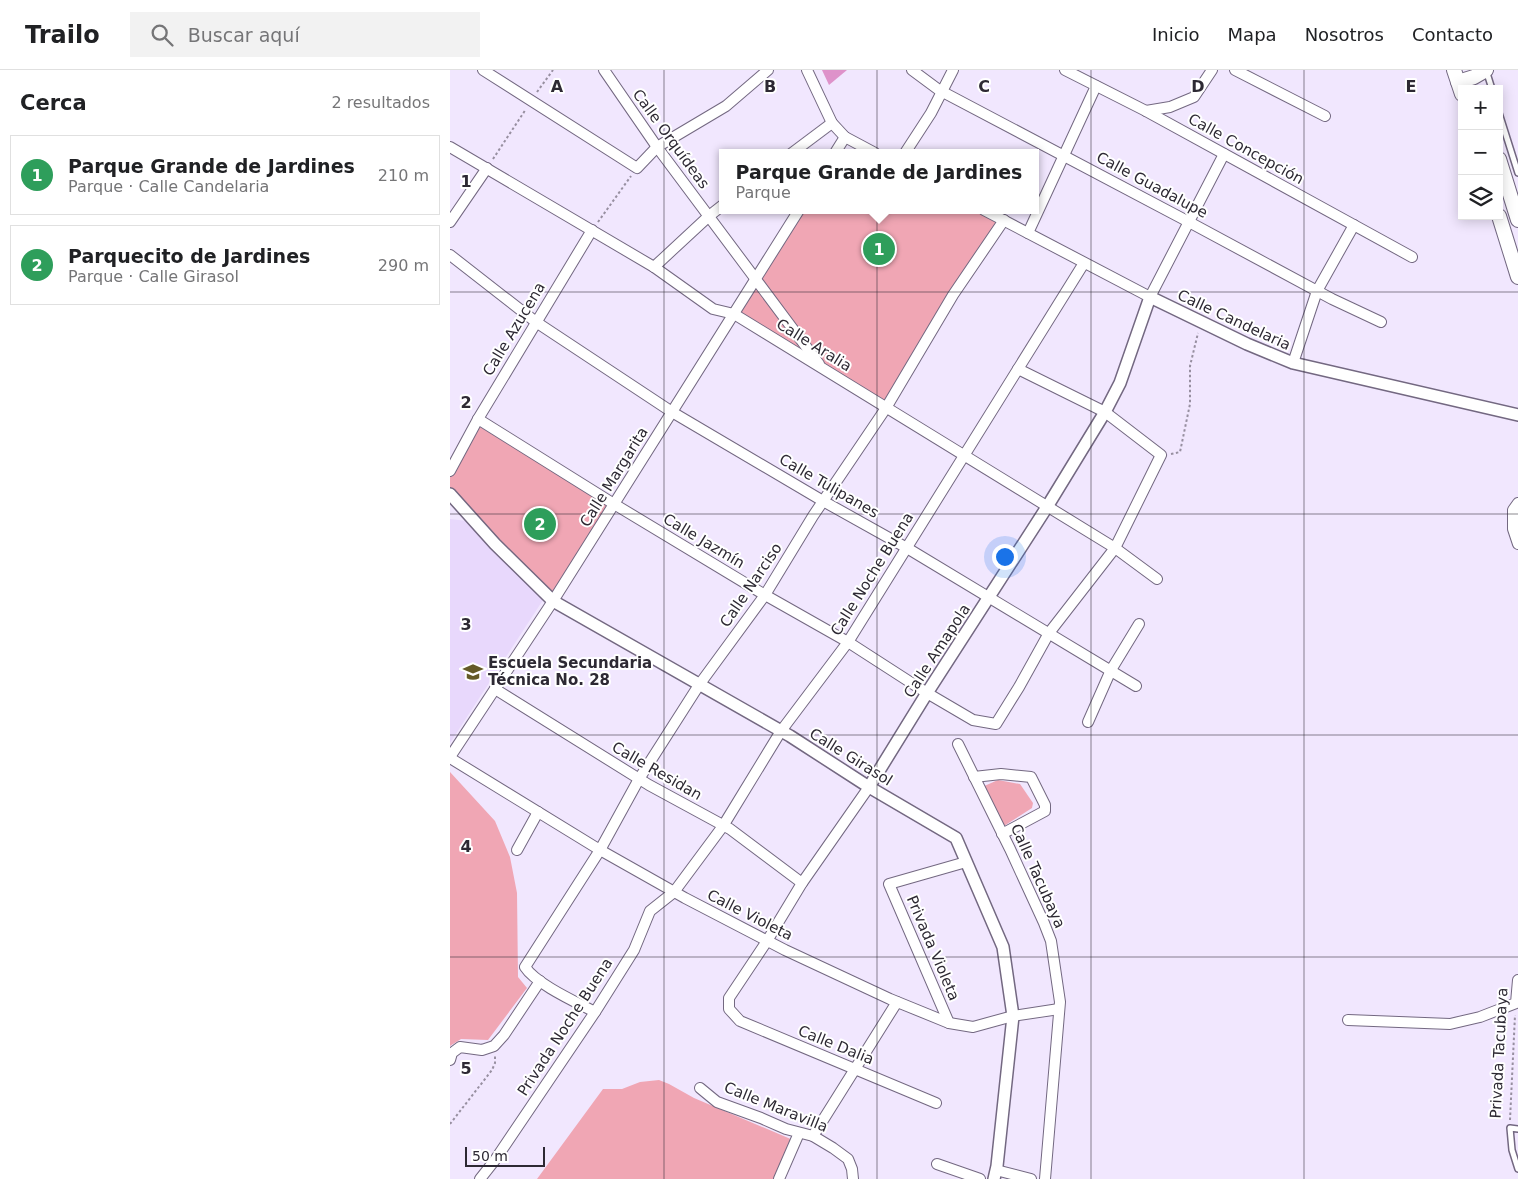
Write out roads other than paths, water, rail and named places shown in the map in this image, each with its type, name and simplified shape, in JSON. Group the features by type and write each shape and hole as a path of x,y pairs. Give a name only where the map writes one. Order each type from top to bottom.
{"main road":[{"path":"1458,82 1480,75"},
{"path":"1503,172 1518,220"},
{"path":"1500,220 1518,277"}],"street":[{"path":"482,70 637,168 656,147 726,106 768,70"},
{"name":"Calle Orquídeas","path":"604,70 656,147 822,368"},
{"path":"806,70 832,123 845,137 868,149"},
{"name":"Calle Guadalupe","path":"912,70 942,91 1317,291 1381,322"},
{"path":"908,149 931,113 953,70"},
{"name":"Calle Concepción","path":"1065,70 1146,111 1412,257"},
{"path":"1146,111 1170,107 1194,97 1212,70"},
{"path":"1235,70 1325,116"},
{"path":"1039,208 1096,86"},
{"path":"797,149 832,123"},
{"path":"838,149 845,137"},
{"name":"Calle Aralia","path":"450,147 654,267 713,309 734,314 1115,548 1157,579"},
{"path":"1150,297 1224,154"},
{"path":"450,222 487,168"},
{"path":"654,267 719,208"},
{"name":"Calle Margarita","path":"450,758 553,601 796,214"},
{"name":"Calle Candelaria","path":"992,214 1200,322 1246,344 1294,363 1518,415"},
{"path":"1028,233 1037,214"},
{"name":"Calle Narciso","path":"540,981 529,974 525,967 600,850 640,779 699,685 765,595 823,501 886,408 953,295 1004,220"},
{"path":"1294,363 1317,291 1354,226"},
{"name":"Calle Azucena","path":"450,470 478,419 592,230"},
{"name":"Calle Tulipanes","path":"450,255 536,322 672,412 907,548 1136,686"},
{"name":"Calle Noche Buena","path":"674,892 723,826 781,731 848,642 1084,262"},
{"name":"Calle Amapola","path":"729,1010 729,998 767,941 802,883 870,787 1105,412 1120,383 1150,297"},
{"path":"1018,369 1105,412 1161,455 1115,548 1049,634"},
{"name":"Calle Jazmín","path":"478,419 614,504 765,595 848,642 973,720 996,724 1049,634"},
{"name":"Calle Girasol","path":"450,494 495,544 553,601 781,731 956,838 1003,947 1013,1016 995,1175"},
{"path":"1518,503 1513,510 1513,528 1518,544"},
{"path":"1088,722 1111,670 1139,624"},
{"name":"Calle Residan","path":"495,689 640,779 723,826 802,883"},
{"name":"Calle Tacubaya","path":"958,744 1051,941 1060,1009 1045,1179"},
{"name":"Calle Violeta","path":"450,758 600,850 674,892 767,941 897,1002 949,1023 973,1027 1013,1016 1060,1009"},
{"path":"974,777 1001,774 1031,777 1045,805 1045,811 1002,834"},
{"path":"517,850 538,812"},
{"name":"Privada Violeta","path":"949,1023 889,884 966,862"},
{"name":"Privada Noche Buena","path":"480,1179 495,1160 595,1012 634,950 650,911 674,892"},
{"name":"Privada Tacubaya","path":"1348,1020 1450,1024 1480,1017 1516,1003 1518,980"},
{"path":"450,1060 452,1054 460,1047 482,1050 494,1046 504,1036 540,981 595,1012"},
{"path":"813,1136 897,1002"},
{"name":"Calle Dalia","path":"729,1010 740,1021 936,1103"},
{"name":"Calle Maravilla","path":"700,1088 717,1102 786,1129 813,1136 848,1159 853,1179"},
{"path":"779,1179 799,1133"},
{"path":"937,1164 980,1179"},
{"path":"995,1175 1031,1179"}],"lane":[{"path":"1480,75 1489,85"},
{"path":"1503,126 1518,173"},
{"name":"Privada Tacubaya","path":"1518,1130 1510,1128 1512,1150 1518,1170"}],"place":[{"name":"Parque Grande de Jardines","path":"879,249"},
{"name":"Parquecito de Jardines","path":"540,524"},
{"name":"Escuela Secundaria Técnica No. 28","path":"473,672"}]}
